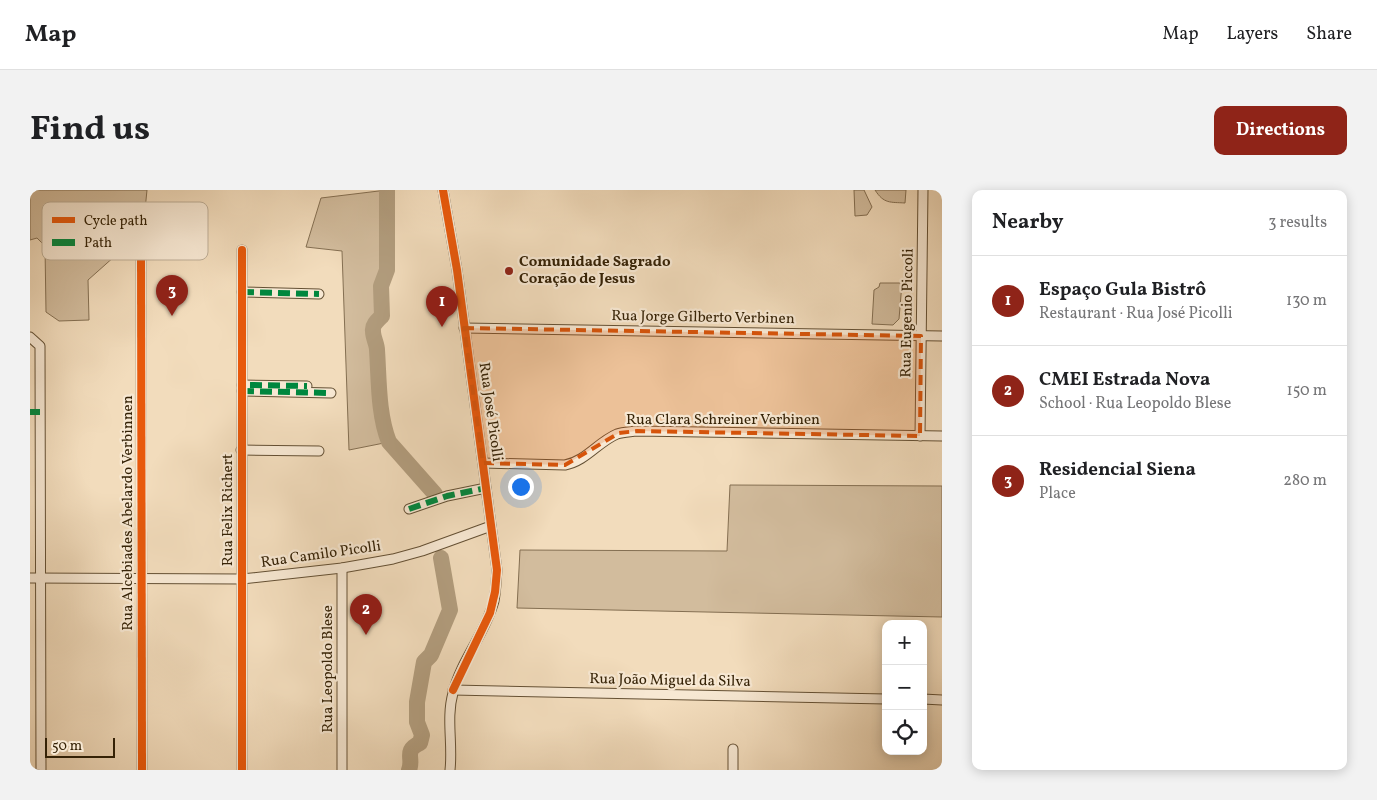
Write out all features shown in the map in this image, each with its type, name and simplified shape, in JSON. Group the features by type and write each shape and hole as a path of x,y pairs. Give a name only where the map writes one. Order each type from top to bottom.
{"street":[{"name":"Rua José Picolli","path":"443,190 451,231 497,570 496,592 485,625 468,656 454,690 450,711 450,770"},
{"name":"Rua Eugenio Piccoli","path":"920,436 923,190"},
{"name":"Rua Felix Richert","path":"242,250 242,770"},
{"name":"Rua Alcebiades Abelardo Verbinnen","path":"141,260 142,770"},
{"path":"242,289 318,291"},
{"name":"Rua Jorge Gilberto Verbinen","path":"464,328 942,336"},
{"path":"30,337 40,346 41,770"},
{"path":"242,388 307,386"},
{"path":"242,388 331,393"},
{"path":"30,412 40,412"},
{"name":"Rua Clara Schreiner Verbinen","path":"483,463 566,465 575,463 618,433 637,431 942,436"},
{"path":"241,450 319,451"},
{"path":"409,509 447,496 486,488"},
{"name":"Rua Camilo Picolli","path":"30,578 242,579 342,568 393,559 422,551 491,526"},
{"name":"Rua Leopoldo Blese","path":"342,568 342,770"},
{"name":"Rua João Miguel da Silva","path":"454,690 882,699"},
{"path":"927,699 942,700"},
{"path":"733,749 733,770"}],"highlighted area":[{"path":"464,328 921,336 920,436 637,431 619,433 565,465 483,463"}],"shaded area":[{"path":"30,190 147,190 146,202 42,202 42,243 37,238 30,240"},
{"path":"387,190 387,270 381,286 382,316 373,329 377,348 381,409 389,442 349,450 342,251 306,247 321,198"},
{"path":"854,190 864,190 872,207 867,215 855,216"},
{"path":"875,190 906,190 905,203 884,200"},
{"path":"45,260 110,260 88,280 89,320 59,321 46,312"},
{"path":"880,283 902,283 899,319 893,325 872,324 874,290 879,287"},
{"path":"730,485 942,486 942,617 517,608 520,550 727,551"}],"waterway":[{"path":"387,190 387,270 381,286 382,316 373,327 377,348 381,409 389,442 435,494"},
{"path":"409,770 410,752 420,743 422,735 417,722 417,702 424,662 431,655 450,610 441,558"}],"marked path":[{"path":"242,292 319,294"},
{"path":"250,385 307,386"},
{"path":"242,391 331,393"},
{"path":"30,412 40,412"},
{"path":"409,509 447,496 486,488"}],"cycle path":[{"path":"443,190 457,270 497,570 495,592 490,613 453,690"},
{"path":"242,250 242,770"},
{"path":"141,260 142,770"}],"place":[{"name":"Comunidade Sagrado Coração de Jesus","path":"509,271"},
{"name":"Residencial Siena","path":"172,316"},
{"name":"Espaço Gula Bistrô","path":"442,327"},
{"name":"CMEI Estrada Nova","path":"366,635"}]}
